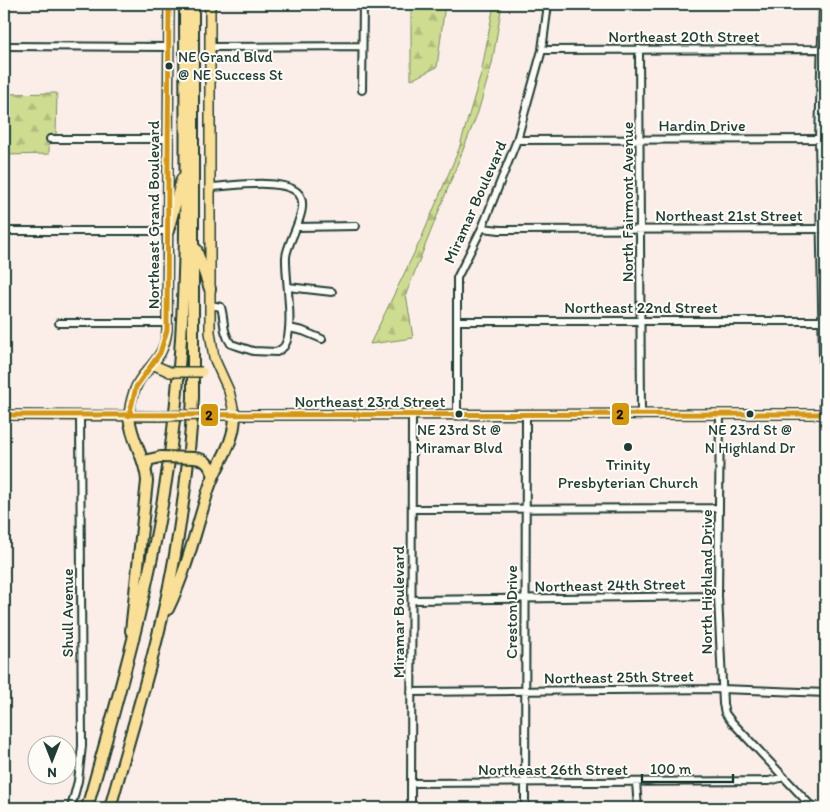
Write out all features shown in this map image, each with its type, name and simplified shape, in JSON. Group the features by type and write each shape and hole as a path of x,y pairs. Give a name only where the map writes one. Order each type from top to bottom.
{"highway":[{"path":"87,808 150,573 171,446 184,302 186,166 185,4"},
{"path":"110,808 160,626 175,556 190,448 193,398 193,4"},
{"path":"168,231 186,166"},
{"path":"193,241 210,289"},
{"path":"129,416 130,431 146,469"},
{"path":"160,626 181,582 214,475 233,436 235,416"},
{"path":"130,653 148,460 161,457 205,460 214,475"}],"main road":[{"name":"Northeast Grand Boulevard","path":"129,416 130,404 139,382 154,365 166,340 168,323 169,4"},
{"path":"210,4 210,305 212,347 218,371 229,391 235,416"},
{"path":"154,365 170,372 218,371"},
{"name":"Northeast 23rd Street","path":"4,416 825,414"}],"street":[{"path":"362,90 363,4"},
{"name":"Miramar Boulevard","path":"457,416 457,278 482,228 517,140 542,50 548,4"},
{"path":"823,4 825,49 823,139 825,414"},
{"path":"4,46 169,47"},
{"path":"210,47 362,46"},
{"name":"North Fairmont Avenue","path":"639,49 642,321 641,415"},
{"name":"Northeast 20th Street","path":"542,50 825,49"},
{"path":"50,138 168,139"},
{"name":"Hardin Drive","path":"517,140 823,139"},
{"path":"210,187 273,184 297,191 301,198 302,209 297,227 286,251 289,328 285,345 277,352 253,351 231,344 222,327 224,316 221,307 210,305"},
{"path":"297,227 356,226"},
{"name":"Northeast 21st Street","path":"482,228 500,230 824,229"},
{"path":"4,231 168,231"},
{"path":"288,288 332,292"},
{"name":"Northeast 22nd Street","path":"457,321 825,321"},
{"path":"59,323 168,323"},
{"path":"289,328 303,331 322,339"},
{"name":"North Highland Drive","path":"720,414 718,596 721,689 725,713 813,808"},
{"name":"Miramar Boulevard","path":"411,808 412,415"},
{"name":"Creston Drive","path":"525,808 526,415"},
{"name":"Shull Avenue","path":"71,808 78,781 82,746 80,416"},
{"path":"413,509 719,508"},
{"name":"Northeast 24th Street","path":"412,600 718,596"},
{"name":"Northeast 25th Street","path":"411,692 721,689 826,693"},
{"name":"Northeast 26th Street","path":"411,782 769,781 784,777"},
{"path":"636,782 638,808"}],"green space":[{"path":"411,4 445,4 437,67 411,80"},
{"path":"494,4 502,4 492,64 478,112 406,294 413,338 370,344 421,239 459,149 481,74"},
{"path":"57,93 56,135 49,143 49,154 4,155 4,94"}],"transit line":[{"name":"2","path":"129,416 136,387 160,353 167,330 169,4"},
{"name":"2","path":"4,415 826,414"}],"place":[{"name":"NE Grand Blvd @ NE Success St","path":"169,66"},
{"name":"NE 23rd St @ Miramar Blvd","path":"459,414"},
{"name":"NE 23rd St @ N Highland Dr","path":"750,414"},
{"name":"Trinity Presbyterian Church","path":"628,447"}]}
